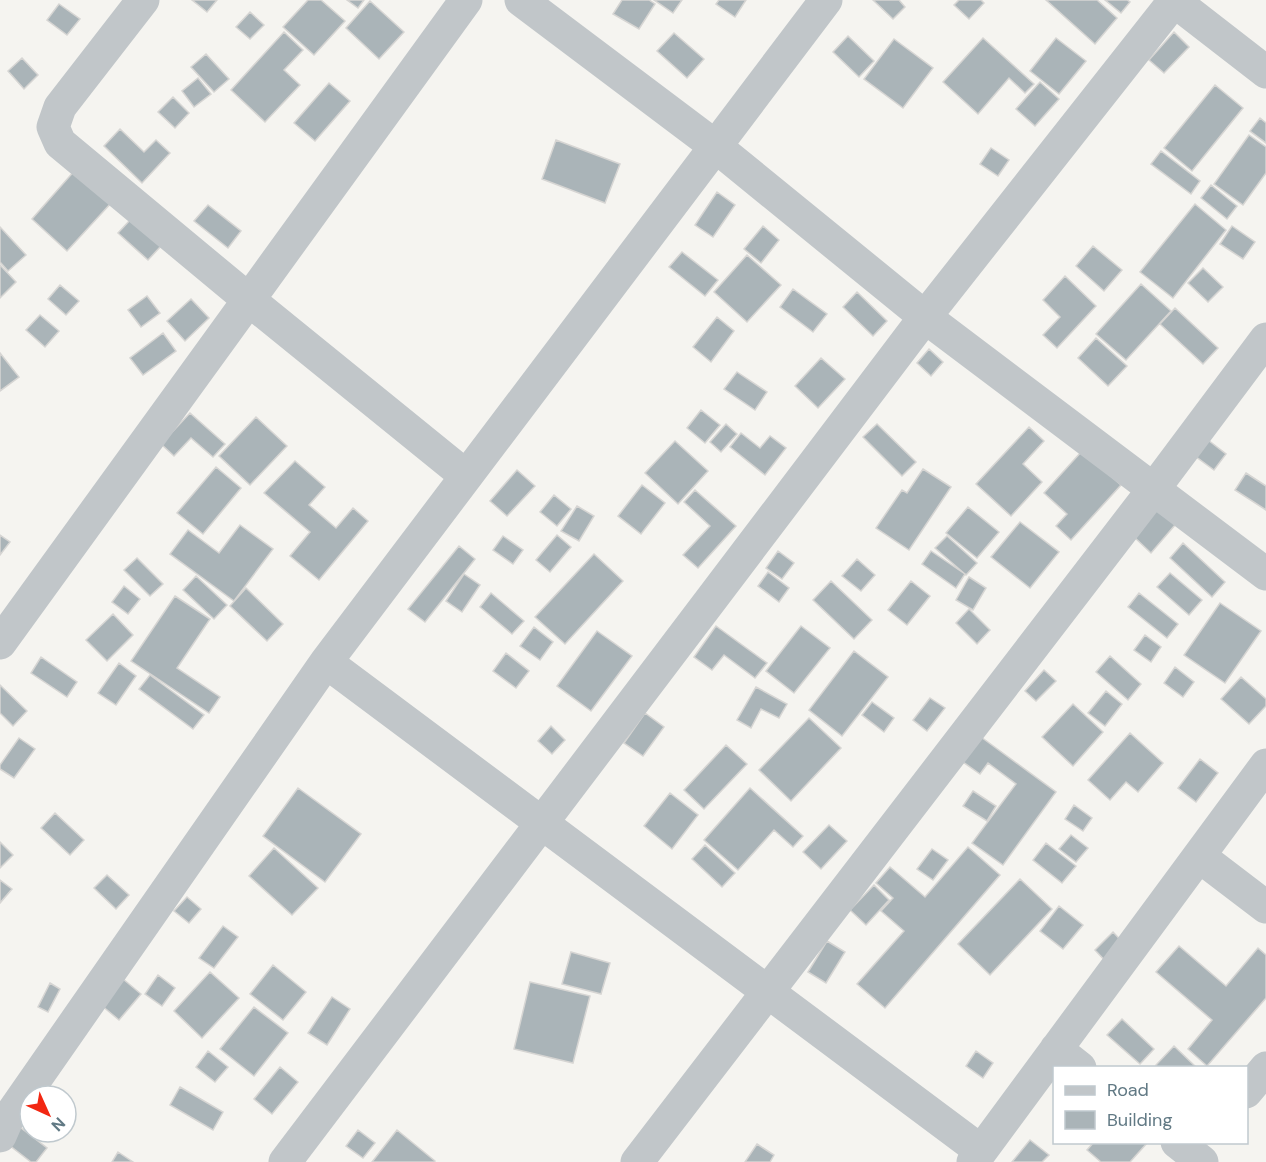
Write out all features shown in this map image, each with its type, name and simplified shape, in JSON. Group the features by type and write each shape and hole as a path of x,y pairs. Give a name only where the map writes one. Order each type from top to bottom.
{"street":[{"path":"143,0 60,107 53,127 60,143 466,476"},
{"path":"0,642 466,0"},
{"path":"521,0 715,146 925,317 1266,574"},
{"path":"0,1136 7,1120 326,662 826,0"},
{"path":"285,1162 542,826 925,317 1173,1 1266,72"},
{"path":"637,1162 1153,490 1266,339"},
{"path":"326,662 766,993 977,1156 1053,1074"},
{"path":"1068,1058 1199,856 1266,765"},
{"path":"1199,856 1266,907"},
{"path":"1248,1090 1266,1068"}],"building":[{"path":"192,0 217,0 207,12"},
{"path":"308,0 321,0 345,21 314,55 283,27"},
{"path":"347,0 364,0 358,8"},
{"path":"622,0 649,0 655,4 639,29 613,14"},
{"path":"654,0 682,0 673,13"},
{"path":"719,0 746,0 735,17 716,4"},
{"path":"873,0 899,0 905,7 893,19"},
{"path":"959,0 981,0 984,3 969,19 954,5"},
{"path":"1046,0 1097,0 1117,18 1095,44"},
{"path":"1105,0 1127,0 1130,2 1121,13"},
{"path":"370,1 404,32 379,59 346,28"},
{"path":"59,4 80,19 67,35 47,20"},
{"path":"250,12 264,25 250,39 236,27"},
{"path":"284,32 303,50 284,70 300,85 265,122 231,90"},
{"path":"1174,32 1189,47 1164,73 1149,60"},
{"path":"674,33 704,59 687,78 657,51"},
{"path":"848,36 874,61 859,77 833,52"},
{"path":"983,38 1034,84 1025,93 1009,78 978,114 943,82"},
{"path":"1056,38 1086,61 1059,94 1030,71"},
{"path":"894,39 933,68 903,108 864,79"},
{"path":"206,54 229,79 214,92 191,67"},
{"path":"22,58 38,75 24,89 8,71"},
{"path":"198,78 211,94 194,107 182,91"},
{"path":"1040,82 1059,99 1035,126 1016,109"},
{"path":"329,83 350,101 315,141 294,123"},
{"path":"1215,85 1243,108 1192,171 1164,148"},
{"path":"173,97 189,113 175,128 158,112"},
{"path":"1260,118 1266,123 1266,143 1250,131"},
{"path":"120,129 144,152 156,140 170,153 142,183 104,146"},
{"path":"1249,135 1266,147 1266,173 1243,205 1214,184"},
{"path":"556,140 620,164 605,203 542,179"},
{"path":"991,148 1009,160 998,176 980,164"},
{"path":"1161,151 1200,181 1191,194 1151,164"},
{"path":"76,169 112,202 67,251 32,219"},
{"path":"1211,185 1237,206 1227,219 1201,198"},
{"path":"717,192 735,205 713,237 695,225"},
{"path":"1195,204 1226,230 1173,298 1140,272"},
{"path":"208,205 241,231 228,248 194,221"},
{"path":"131,219 161,246 148,260 118,233"},
{"path":"763,226 779,240 761,263 744,249"},
{"path":"1232,226 1255,242 1243,259 1220,244"},
{"path":"0,227 26,255 8,271 0,262"},
{"path":"1093,246 1122,270 1104,291 1076,266"},
{"path":"682,252 718,280 705,296 669,267"},
{"path":"747,255 781,285 747,322 714,292"},
{"path":"0,265 16,282 0,298"},
{"path":"1203,268 1223,287 1208,302 1188,283"},
{"path":"1065,276 1096,306 1057,348 1043,335 1060,317 1043,300"},
{"path":"1141,284 1171,311 1126,360 1096,334"},
{"path":"60,285 79,301 66,315 48,299"},
{"path":"793,289 827,314 813,332 780,307"},
{"path":"857,292 887,321 873,336 843,307"},
{"path":"147,296 160,313 141,327 128,310"},
{"path":"191,299 209,318 185,341 167,321"},
{"path":"1175,308 1218,348 1203,364 1160,324"},
{"path":"40,315 59,331 45,347 26,330"},
{"path":"717,317 734,331 711,362 693,347"},
{"path":"163,333 176,351 143,375 130,358"},
{"path":"1096,338 1127,366 1108,386 1078,358"},
{"path":"929,349 943,362 931,376 917,363"},
{"path":"0,353 19,377 0,391"},
{"path":"821,358 845,379 818,408 795,386"},
{"path":"737,372 767,392 755,410 724,389"},
{"path":"701,410 720,425 705,443 687,428"},
{"path":"190,413 225,444 213,457 191,438 174,456 161,444"},
{"path":"256,417 287,446 250,485 219,456"},
{"path":"726,424 737,434 721,452 710,442"},
{"path":"877,424 916,462 902,476 863,437"},
{"path":"1029,427 1044,441 1023,464 1042,482 1011,516 976,484"},
{"path":"741,433 760,448 770,436 786,448 765,475 730,447"},
{"path":"1208,440 1226,454 1214,470 1195,456"},
{"path":"675,441 708,471 678,504 645,473"},
{"path":"1082,451 1121,485 1071,540 1056,526 1067,514 1044,493"},
{"path":"295,461 325,487 309,505 336,528 353,508 368,521 319,580 290,556 310,532 264,493"},
{"path":"216,467 241,488 203,534 177,513"},
{"path":"923,469 951,487 909,550 876,528 902,490 907,493"},
{"path":"517,470 535,486 507,516 490,501"},
{"path":"1246,473 1266,486 1266,510 1235,490"},
{"path":"642,485 665,503 641,534 618,516"},
{"path":"695,490 736,526 698,568 683,555 710,526 684,502"},
{"path":"554,495 571,509 557,526 540,512"},
{"path":"577,506 594,516 579,541 561,531"},
{"path":"968,507 999,532 977,558 946,533"},
{"path":"1157,508 1175,525 1151,553 1132,535"},
{"path":"1020,522 1059,552 1030,588 991,557"},
{"path":"240,525 273,549 234,601 170,554 188,530 219,553"},
{"path":"0,535 10,542 0,555"},
{"path":"557,535 571,547 550,572 536,560"},
{"path":"503,536 523,550 513,564 493,550"},
{"path":"947,536 977,563 966,575 935,548"},
{"path":"1183,543 1225,582 1212,597 1170,558"},
{"path":"459,546 475,559 425,622 408,609"},
{"path":"778,551 794,563 782,579 766,568"},
{"path":"931,551 965,574 956,588 922,564"},
{"path":"594,554 623,581 565,644 535,617"},
{"path":"137,558 163,584 150,596 124,570"},
{"path":"857,559 875,575 861,591 842,576"},
{"path":"768,572 789,588 779,602 758,586"},
{"path":"1170,573 1202,600 1189,615 1157,587"},
{"path":"464,574 480,585 462,612 446,601"},
{"path":"196,576 227,605 214,619 183,590"},
{"path":"969,577 986,588 973,610 956,600"},
{"path":"831,581 872,620 854,639 813,600"},
{"path":"911,581 930,596 907,625 888,610"},
{"path":"124,586 140,599 128,614 112,602"},
{"path":"246,588 283,624 267,641 230,606"},
{"path":"491,593 524,621 512,634 480,607"},
{"path":"1139,593 1178,624 1167,638 1128,607"},
{"path":"175,596 210,619 177,668 220,697 209,713 131,661"},
{"path":"1220,603 1261,631 1225,683 1184,655"},
{"path":"969,609 990,630 977,644 956,623"},
{"path":"113,614 133,635 107,661 86,640"},
{"path":"716,626 767,663 755,678 724,655 712,670 694,657"},
{"path":"801,626 830,648 794,693 766,671"},
{"path":"534,627 553,642 540,660 520,646"},
{"path":"597,631 632,656 591,711 557,686"},
{"path":"1145,635 1161,647 1151,662 1134,650"},
{"path":"854,651 888,677 842,736 809,710"},
{"path":"506,653 529,671 516,688 493,671"},
{"path":"1110,656 1141,684 1128,700 1096,672"},
{"path":"41,657 77,682 67,697 31,673"},
{"path":"119,663 136,676 116,705 98,693"},
{"path":"1175,667 1194,682 1183,697 1164,683"},
{"path":"1044,670 1056,681 1036,701 1025,691"},
{"path":"150,675 204,715 193,729 139,689"},
{"path":"1241,677 1266,699 1266,706 1249,724 1221,699"},
{"path":"0,685 27,711 13,726 0,713"},
{"path":"756,687 787,704 779,718 761,709 751,728 737,720"},
{"path":"1106,691 1122,704 1105,726 1088,713"},
{"path":"930,698 945,708 927,731 913,720"},
{"path":"872,702 894,718 884,732 862,715"},
{"path":"1073,704 1103,732 1073,766 1042,737"},
{"path":"645,713 664,727 643,756 624,743"},
{"path":"809,718 841,748 791,801 759,770"},
{"path":"551,726 565,740 552,754 538,741"},
{"path":"1130,733 1163,763 1138,792 1126,782 1110,800 1088,780"},
{"path":"981,737 1056,792 1003,865 972,843 1016,784 988,763 980,774 963,762"},
{"path":"19,738 35,749 14,778 0,769 0,765"},
{"path":"726,745 747,764 704,809 684,790"},
{"path":"1200,759 1218,773 1196,802 1178,788"},
{"path":"298,788 361,834 325,882 263,836"},
{"path":"750,788 803,836 793,847 774,830 738,870 704,840"},
{"path":"973,791 996,806 987,821 963,806"},
{"path":"670,793 698,815 672,849 644,826"},
{"path":"1074,805 1092,818 1083,831 1065,819"},
{"path":"55,813 84,840 70,855 41,828"},
{"path":"829,825 847,841 821,869 803,852"},
{"path":"1071,835 1088,848 1076,862 1059,849"},
{"path":"0,842 13,855 0,868"},
{"path":"1046,843 1076,866 1062,883 1033,860"},
{"path":"705,845 735,873 722,887 692,859"},
{"path":"968,847 1000,875 885,1008 857,984 904,931 881,911 893,898 876,883 890,867 925,897"},
{"path":"274,848 318,888 292,915 249,876"},
{"path":"932,849 948,860 933,880 917,869"},
{"path":"107,875 129,895 116,909 94,888"},
{"path":"1020,879 1052,909 990,975 958,944"},
{"path":"0,880 12,889 0,903"},
{"path":"874,885 889,900 866,925 850,910"},
{"path":"187,897 201,909 189,923 174,911"},
{"path":"1059,906 1083,925 1063,949 1040,931"},
{"path":"223,926 238,937 214,968 199,958"},
{"path":"1113,932 1128,948 1109,965 1095,950"},
{"path":"827,941 845,952 826,983 808,972"},
{"path":"1179,946 1226,986 1258,948 1266,955 1266,998 1207,1066 1188,1049 1212,1020 1156,972"},
{"path":"571,952 610,963 601,994 562,984"},
{"path":"273,965 306,992 283,1020 250,994"},
{"path":"210,972 239,998 202,1038 174,1011"},
{"path":"158,975 175,988 162,1006 145,994"},
{"path":"123,979 141,994 119,1020 101,1005"},
{"path":"530,982 590,996 573,1063 514,1049"},
{"path":"50,983 60,989 48,1012 38,1007"},
{"path":"332,997 350,1009 327,1045 308,1033"},
{"path":"254,1007 288,1033 254,1076 220,1049"},
{"path":"1122,1019 1154,1049 1140,1064 1107,1035"},
{"path":"1174,1046 1195,1066 1157,1066"},
{"path":"208,1051 228,1067 215,1082 196,1067"},
{"path":"976,1051 993,1063 983,1078 966,1066"},
{"path":"280,1067 298,1082 272,1114 254,1099"},
{"path":"180,1087 223,1112 213,1130 170,1105"},
{"path":"12,1121 18,1126 18,1144 42,1144 47,1148 36,1162 31,1162 0,1138"},
{"path":"358,1130 375,1143 363,1158 346,1146"},
{"path":"397,1130 435,1161 372,1162"},
{"path":"1030,1140 1049,1155 1042,1162 1012,1162"},
{"path":"757,1144 774,1155 770,1162 745,1162"},
{"path":"1092,1144 1146,1144 1130,1162 1101,1162 1087,1150"},
{"path":"118,1152 133,1162 112,1162"}]}
